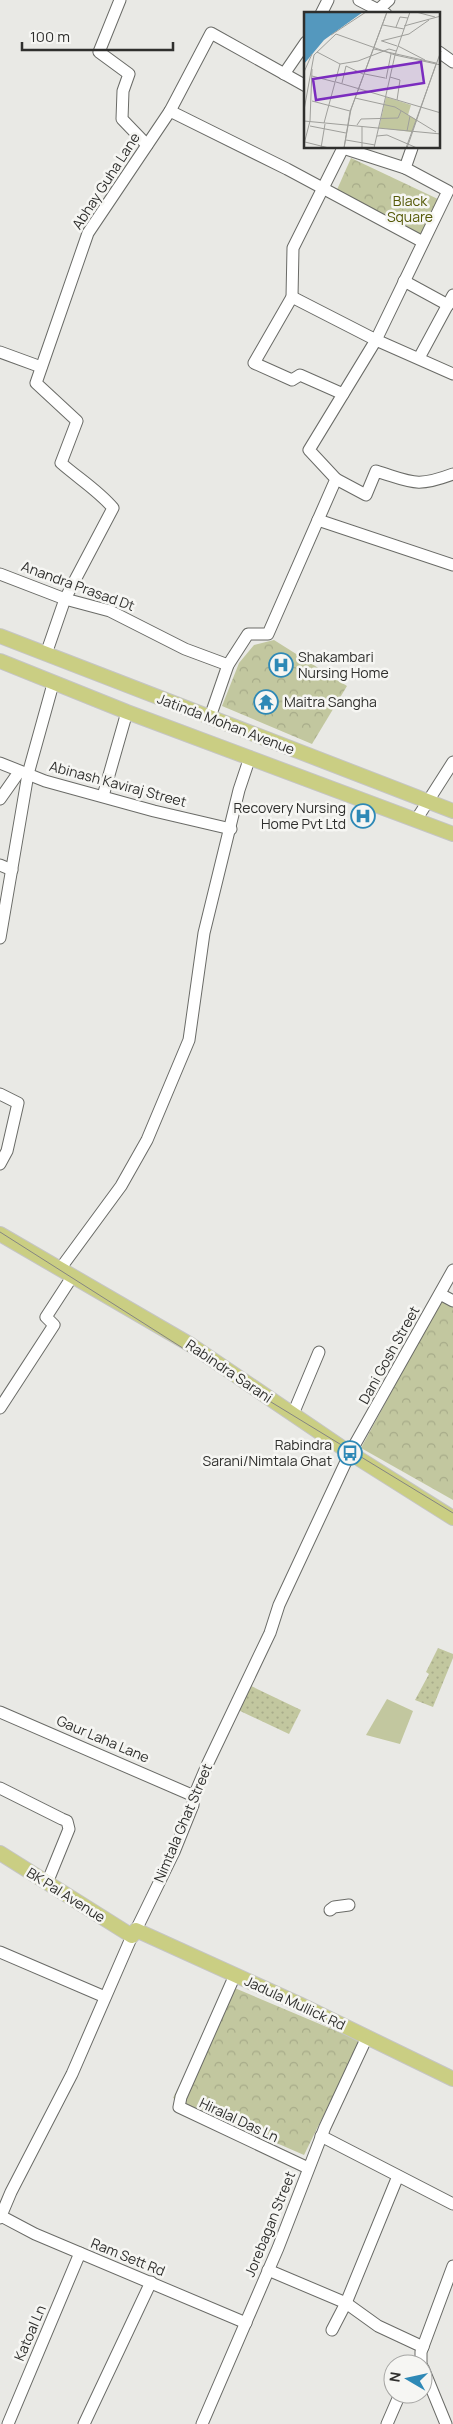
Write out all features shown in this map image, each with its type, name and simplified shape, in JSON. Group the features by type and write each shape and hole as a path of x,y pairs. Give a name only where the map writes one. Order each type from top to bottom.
{"main road":[{"name":"Jatinda Mohan Avenue","path":"0,636 453,811"},
{"path":"0,661 53,684 453,834"},
{"name":"Rabindra Sarani","path":"0,1234 191,1345 350,1453 453,1518"},
{"name":"BK Pal Avenue","path":"0,1853 47,1883 134,1933"},
{"name":"Jadula Mullick Rd","path":"134,1933 235,1975 453,2079"}],"street":[{"path":"120,0 98,52 129,74 123,91 122,120 147,145"},
{"path":"322,12 328,0"},
{"path":"359,0 382,11 389,0"},
{"name":"Abhay Guha Lane","path":"65,599 113,508 105,498 86,485 61,463 77,421 36,383 88,232 170,112 211,33 284,74"},
{"path":"304,45 284,74 304,85"},
{"path":"440,53 453,62"},
{"path":"170,112 287,169 423,242"},
{"path":"343,149 293,248 292,297 254,364 292,380 300,375 343,394"},
{"path":"346,149 405,168 448,191 376,340 309,450 336,479 366,494 376,471 418,484 431,482 453,474"},
{"path":"405,168 412,149"},
{"path":"404,281 451,300 419,358"},
{"path":"292,297 376,340 453,374"},
{"path":"0,352 41,367"},
{"path":"210,717 228,664 248,634 268,634 336,479"},
{"path":"318,520 453,565"},
{"name":"Anandra Prasad Dt","path":"0,574 65,599 110,611 185,649 228,664"},
{"path":"46,654 65,599"},
{"path":"0,938 12,870 24,773 53,684"},
{"path":"103,796 127,712"},
{"path":"60,1269 121,1186 147,1140 189,1040 194,995 204,947 204,933 239,790 250,757"},
{"path":"416,820 453,762"},
{"name":"Abinash Kaviraj Street","path":"0,763 45,781 230,828"},
{"path":"0,799 24,773"},
{"path":"0,865 12,870"},
{"path":"0,1094 18,1103 6,1151 0,1164"},
{"name":"Dani Gosh Street","path":"350,1453 453,1270"},
{"path":"0,1408 54,1325 46,1317 72,1277"},
{"path":"440,1294 453,1301"},
{"path":"293,1414 319,1352"},
{"name":"Nimtala Ghat Street","path":"0,2217 5,2190 72,2074 134,1933 174,1852 193,1805 194,1796 350,1453"},
{"name":"Gaur Laha Lane","path":"0,1712 194,1796"},
{"path":"0,1788 62,1819 68,1825 69,1829 47,1883"},
{"path":"0,1952 105,1998"},
{"name":"Hiralal Das Ln","path":"235,1975 182,2098 180,2107 308,2168"},
{"name":"Jorebagan Street","path":"202,2424 268,2270 321,2136 367,2037"},
{"path":"321,2136 453,2204"},
{"path":"332,2330 346,2303 398,2176"},
{"name":"Ram Sett Rd","path":"0,2217 246,2323"},
{"name":"Katoal Ln","path":"8,2424 80,2253"},
{"path":"422,2354 453,2266"},
{"path":"268,2270 346,2303 378,2326 423,2347"},
{"path":"84,2424 151,2282"},
{"path":"433,2394 446,2424"},
{"path":"387,2424 396,2404"}],"green space":[{"name":"Black Square","path":"351,158 440,200 421,239 336,192"},
{"path":"414,191 435,201 419,235 397,224"},
{"path":"274,640 347,686 312,744 222,706 239,663 254,645"},
{"path":"445,1293 453,1298 453,1500 361,1448"},
{"path":"438,1648 453,1654 453,1658 433,1707 415,1700 429,1674 426,1672"},
{"path":"249,1685 301,1710 289,1734 238,1710"},
{"path":"387,1699 413,1711 400,1744 366,1735"},
{"path":"230,1986 360,2041 304,2155 173,2098"}],"tram line":[{"path":"0,1232 189,1352 453,1513"}],"place":[{"name":"Shakambari Nursing Home","path":"281,665"},
{"name":"Maitra Sangha","path":"266,702"},
{"name":"Recovery Nursing Home Pvt Ltd","path":"363,816"},
{"name":"Rabindra Sarani/Nimtala Ghat","path":"350,1453"}]}
